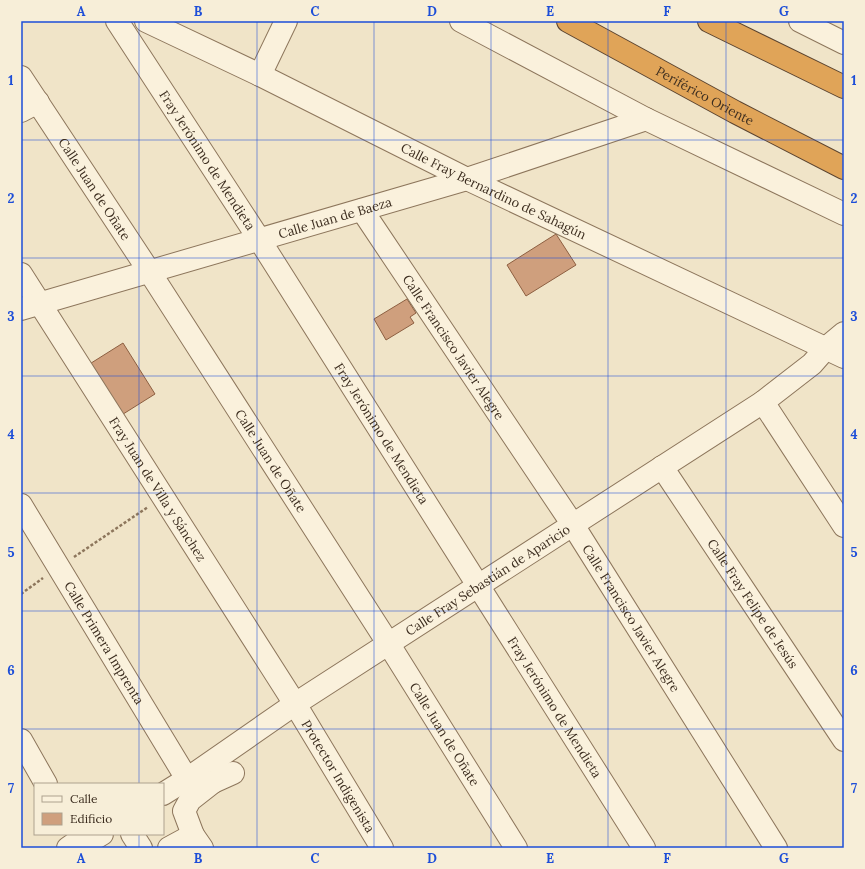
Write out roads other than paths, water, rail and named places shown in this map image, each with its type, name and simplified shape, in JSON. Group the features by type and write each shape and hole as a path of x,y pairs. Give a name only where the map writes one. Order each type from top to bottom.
{"highway":[{"name":"Periférico Oriente","path":"568,21 735,112 844,168"},
{"path":"709,21 844,87"}],"street":[{"name":"Fray Jerónimo de Mendieta","path":"117,21 259,239 644,848"},
{"name":"Calle Fray Bernardino de Sahagún","path":"146,21 260,75 467,179 839,353"},
{"path":"260,75 286,21"},
{"path":"461,21 646,119 844,214"},
{"path":"800,21 841,41"},
{"path":"823,21 841,41"},
{"name":"Calle Juan de Oñate","path":"21,76 29,106 149,272 388,643 516,848"},
{"name":"Calle Juan de Baeza","path":"30,306 467,179 646,119"},
{"name":"Calle Francisco Javier Alegre","path":"362,210 573,525 776,848"},
{"name":"Fray Juan de Villa y Sánchez","path":"21,274 30,306 163,497 295,704"},
{"name":"Calle Fray Sebastián de Aparicio","path":"164,794 201,776 295,704 763,402 812,364 839,353 844,333"},
{"path":"763,402 844,526"},
{"name":"Calle Fray Felipe de Jesús","path":"662,467 844,740"},
{"name":"Calle Primera Imprenta","path":"21,505 59,568 201,776"},
{"name":"Protector Indigenista","path":"295,704 382,848"},
{"path":"21,740 45,783"},
{"path":"169,848 198,841 184,811 201,776 233,773"},
{"path":"133,835 141,848"}]}
